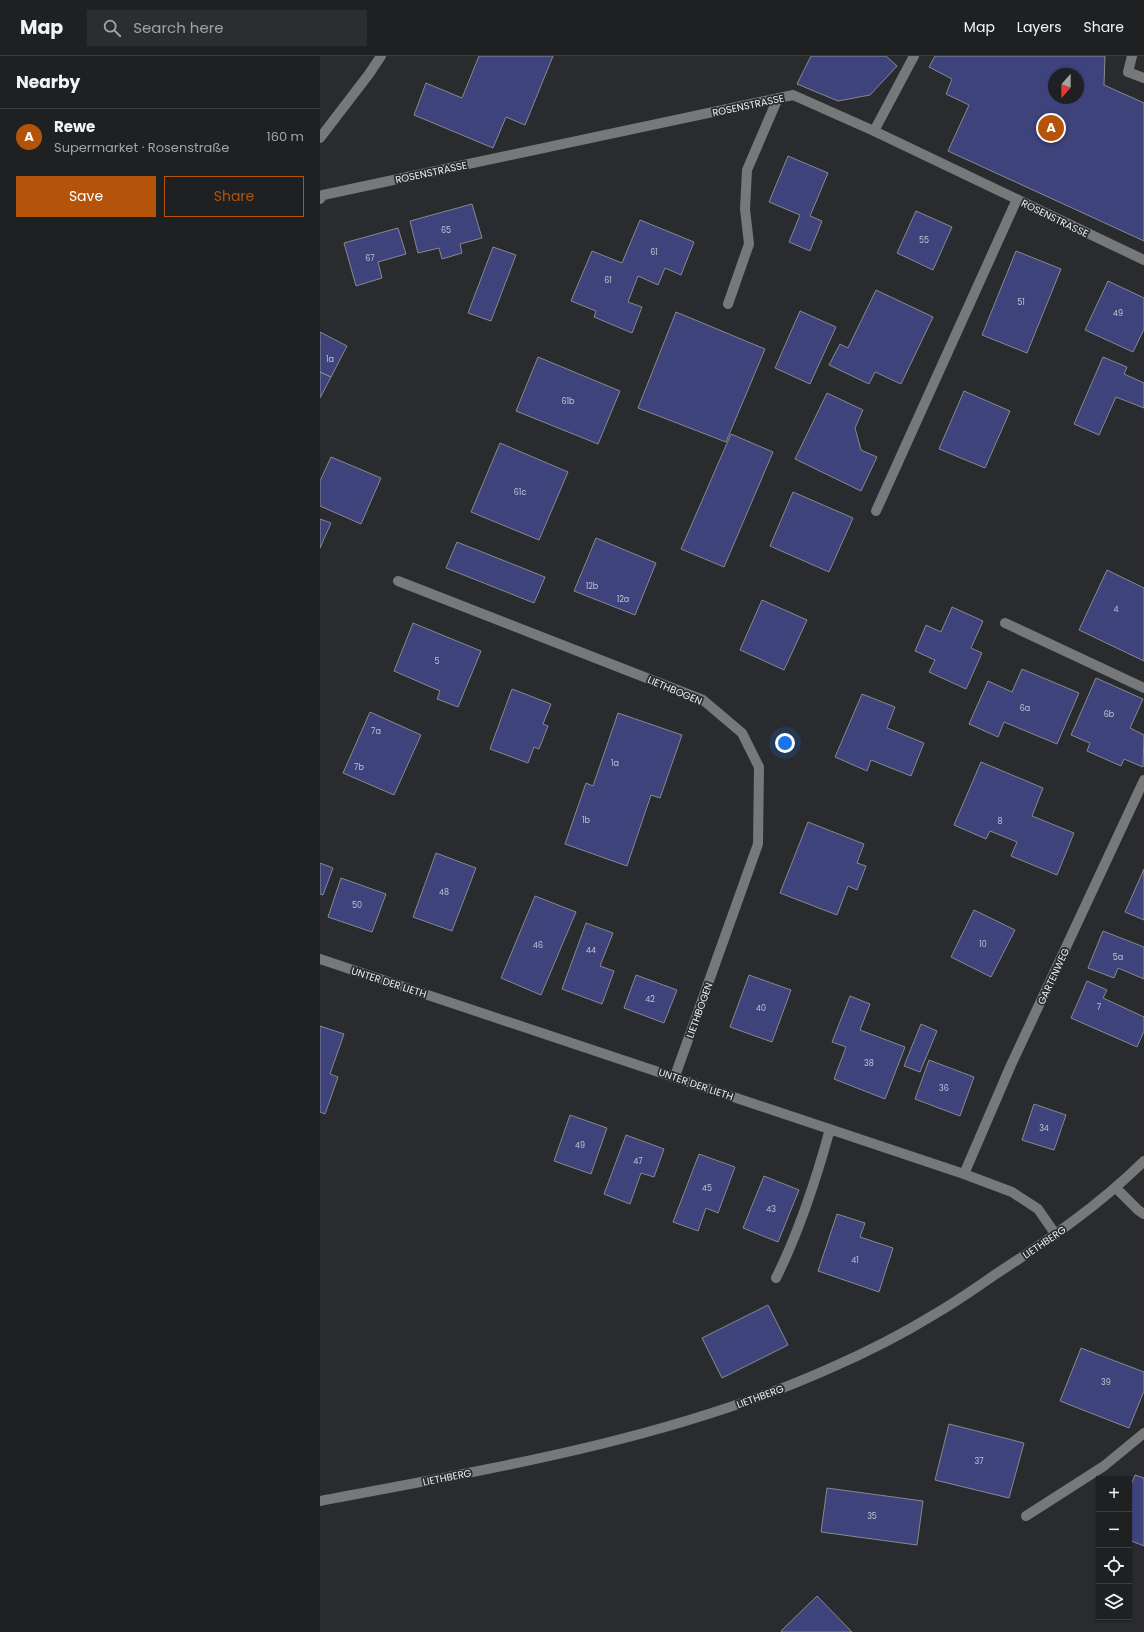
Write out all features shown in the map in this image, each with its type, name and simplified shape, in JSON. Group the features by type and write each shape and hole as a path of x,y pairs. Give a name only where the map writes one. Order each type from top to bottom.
{"street":[{"path":"320,138 381,56"},
{"path":"874,131 914,56"},
{"path":"1132,56 1128,72 1144,78"},
{"name":"ROSENSTRASSE","path":"321,197 793,95 874,131 1144,260"},
{"path":"728,304 749,244 745,209 747,170 778,98"},
{"path":"876,511 1017,199"},
{"name":"LIETHBOGEN","path":"398,581 702,700 742,733 759,767 758,844 675,1076"},
{"path":"1005,623 1144,688"},
{"name":"GARTENWEG","path":"964,1174 1011,1065 1144,780"},
{"name":"UNTER DER LIETH","path":"320,959 675,1076 964,1174 1012,1192 1038,1209 1056,1235"},
{"path":"776,1278 804,1215 830,1129"},
{"name":"LIETHBERG","path":"320,1501 484,1470 590,1446 707,1414 770,1393 826,1371 882,1344 935,1315 1056,1235 1116,1188 1144,1161"},
{"path":"1116,1188 1144,1214"},
{"path":"1026,1516 1104,1466 1144,1433"}],"building":[{"path":"479,56 553,56 525,125 506,117 493,148 414,115 426,83 462,98"},
{"path":"811,56 886,56 897,66 870,95 838,101 797,84"},
{"path":"935,56 1105,56 1104,85 1144,103 1144,241 948,151 969,105 946,94 952,79 929,67"},
{"path":"788,156 828,173 810,216 822,221 810,251 789,242 800,215 769,202"},
{"path":"472,204 482,238 460,244 462,253 442,259 439,248 418,253 410,221"},
{"path":"916,211 952,227 933,270 897,253"},
{"path":"640,220 694,242 681,275 665,268 658,285 638,276 628,302 642,307 632,333 594,317 596,311 571,301 592,251 622,263"},
{"path":"398,228 406,254 378,262 382,278 356,286 344,243"},
{"path":"493,247 516,255 491,321 468,313"},
{"path":"1016,251 1061,269 1027,353 982,335"},
{"path":"1108,281 1144,298 1144,329 1133,352 1085,330"},
{"path":"876,290 933,317 901,384 875,372 869,384 829,365 840,344 848,348"},
{"path":"800,311 836,327 810,384 775,368"},
{"path":"676,312 765,349 726,442 638,408"},
{"path":"320,332 347,346 331,377 320,372"},
{"path":"538,357 620,391 598,444 516,411"},
{"path":"1103,357 1127,367 1124,374 1144,383 1144,408 1116,397 1099,435 1074,424"},
{"path":"320,372 331,377 320,398"},
{"path":"964,391 1010,411 985,468 939,449"},
{"path":"827,393 863,410 855,428 861,450 877,457 861,491 795,459"},
{"path":"731,434 773,452 724,567 681,549"},
{"path":"500,443 568,472 539,540 471,512"},
{"path":"331,457 381,478 361,524 320,506 320,481"},
{"path":"793,492 853,518 829,572 770,546"},
{"path":"320,519 331,523 320,548"},
{"path":"596,538 656,563 635,615 574,591"},
{"path":"457,542 545,577 534,603 446,568"},
{"path":"1107,570 1144,588 1144,661 1079,630"},
{"path":"762,600 807,620 784,670 740,650"},
{"path":"952,607 983,621 971,648 982,653 966,689 929,672 935,660 915,651 926,625 941,632"},
{"path":"413,623 481,651 458,707 437,699 440,691 394,671"},
{"path":"1022,669 1079,693 1057,744 1004,722 998,737 969,724 988,681 1012,692"},
{"path":"1096,678 1143,699 1130,728 1144,735 1143,767 1124,759 1121,766 1087,751 1090,743 1071,735"},
{"path":"512,689 551,704 543,724 548,726 539,749 534,747 528,763 490,749"},
{"path":"862,694 895,707 887,728 924,743 911,776 871,760 867,771 835,757"},
{"path":"370,712 421,735 394,795 343,773"},
{"path":"618,713 682,735 660,798 651,795 627,866 565,844 586,783 593,786"},
{"path":"981,762 1043,788 1032,816 1074,833 1057,875 1011,856 1017,842 990,831 986,839 954,825"},
{"path":"808,822 864,844 857,863 866,866 857,890 848,886 837,915 780,893"},
{"path":"436,853 476,868 452,931 413,917"},
{"path":"320,863 333,868 323,895 320,894"},
{"path":"1144,869 1144,920 1125,912"},
{"path":"341,878 386,894 372,932 328,917"},
{"path":"535,896 576,912 541,995 501,978"},
{"path":"974,910 1015,930 991,977 951,957"},
{"path":"586,923 613,933 600,966 614,971 602,1004 562,989"},
{"path":"1103,931 1144,947 1144,979 1118,968 1114,978 1088,968"},
{"path":"636,975 677,990 664,1023 624,1008"},
{"path":"749,975 791,990 772,1042 730,1027"},
{"path":"1087,981 1107,990 1103,998 1144,1017 1144,1031 1137,1047 1071,1018"},
{"path":"850,996 870,1004 860,1030 905,1047 885,1099 834,1079 846,1047 832,1042"},
{"path":"921,1024 937,1031 920,1072 904,1066"},
{"path":"320,1026 344,1034 330,1074 338,1077 325,1114 320,1112"},
{"path":"929,1060 974,1077 960,1116 915,1099"},
{"path":"1034,1104 1066,1115 1054,1150 1022,1140"},
{"path":"570,1115 607,1128 591,1174 554,1161"},
{"path":"626,1135 664,1149 654,1177 641,1173 630,1204 604,1194"},
{"path":"699,1154 735,1167 718,1213 706,1208 698,1231 673,1222"},
{"path":"764,1176 799,1190 778,1242 743,1228"},
{"path":"837,1214 865,1223 860,1237 893,1248 879,1292 818,1271"},
{"path":"768,1305 788,1345 722,1378 702,1338"},
{"path":"1081,1348 1144,1372 1144,1391 1129,1428 1060,1401"},
{"path":"949,1424 1024,1443 1009,1498 935,1480"},
{"path":"1135,1475 1144,1478 1144,1546 1132,1541 1132,1482"},
{"path":"827,1488 923,1501 917,1545 821,1532"},
{"path":"817,1596 852,1632 781,1631"}],"place":[{"name":"Rewe","path":"1051,128"}]}
